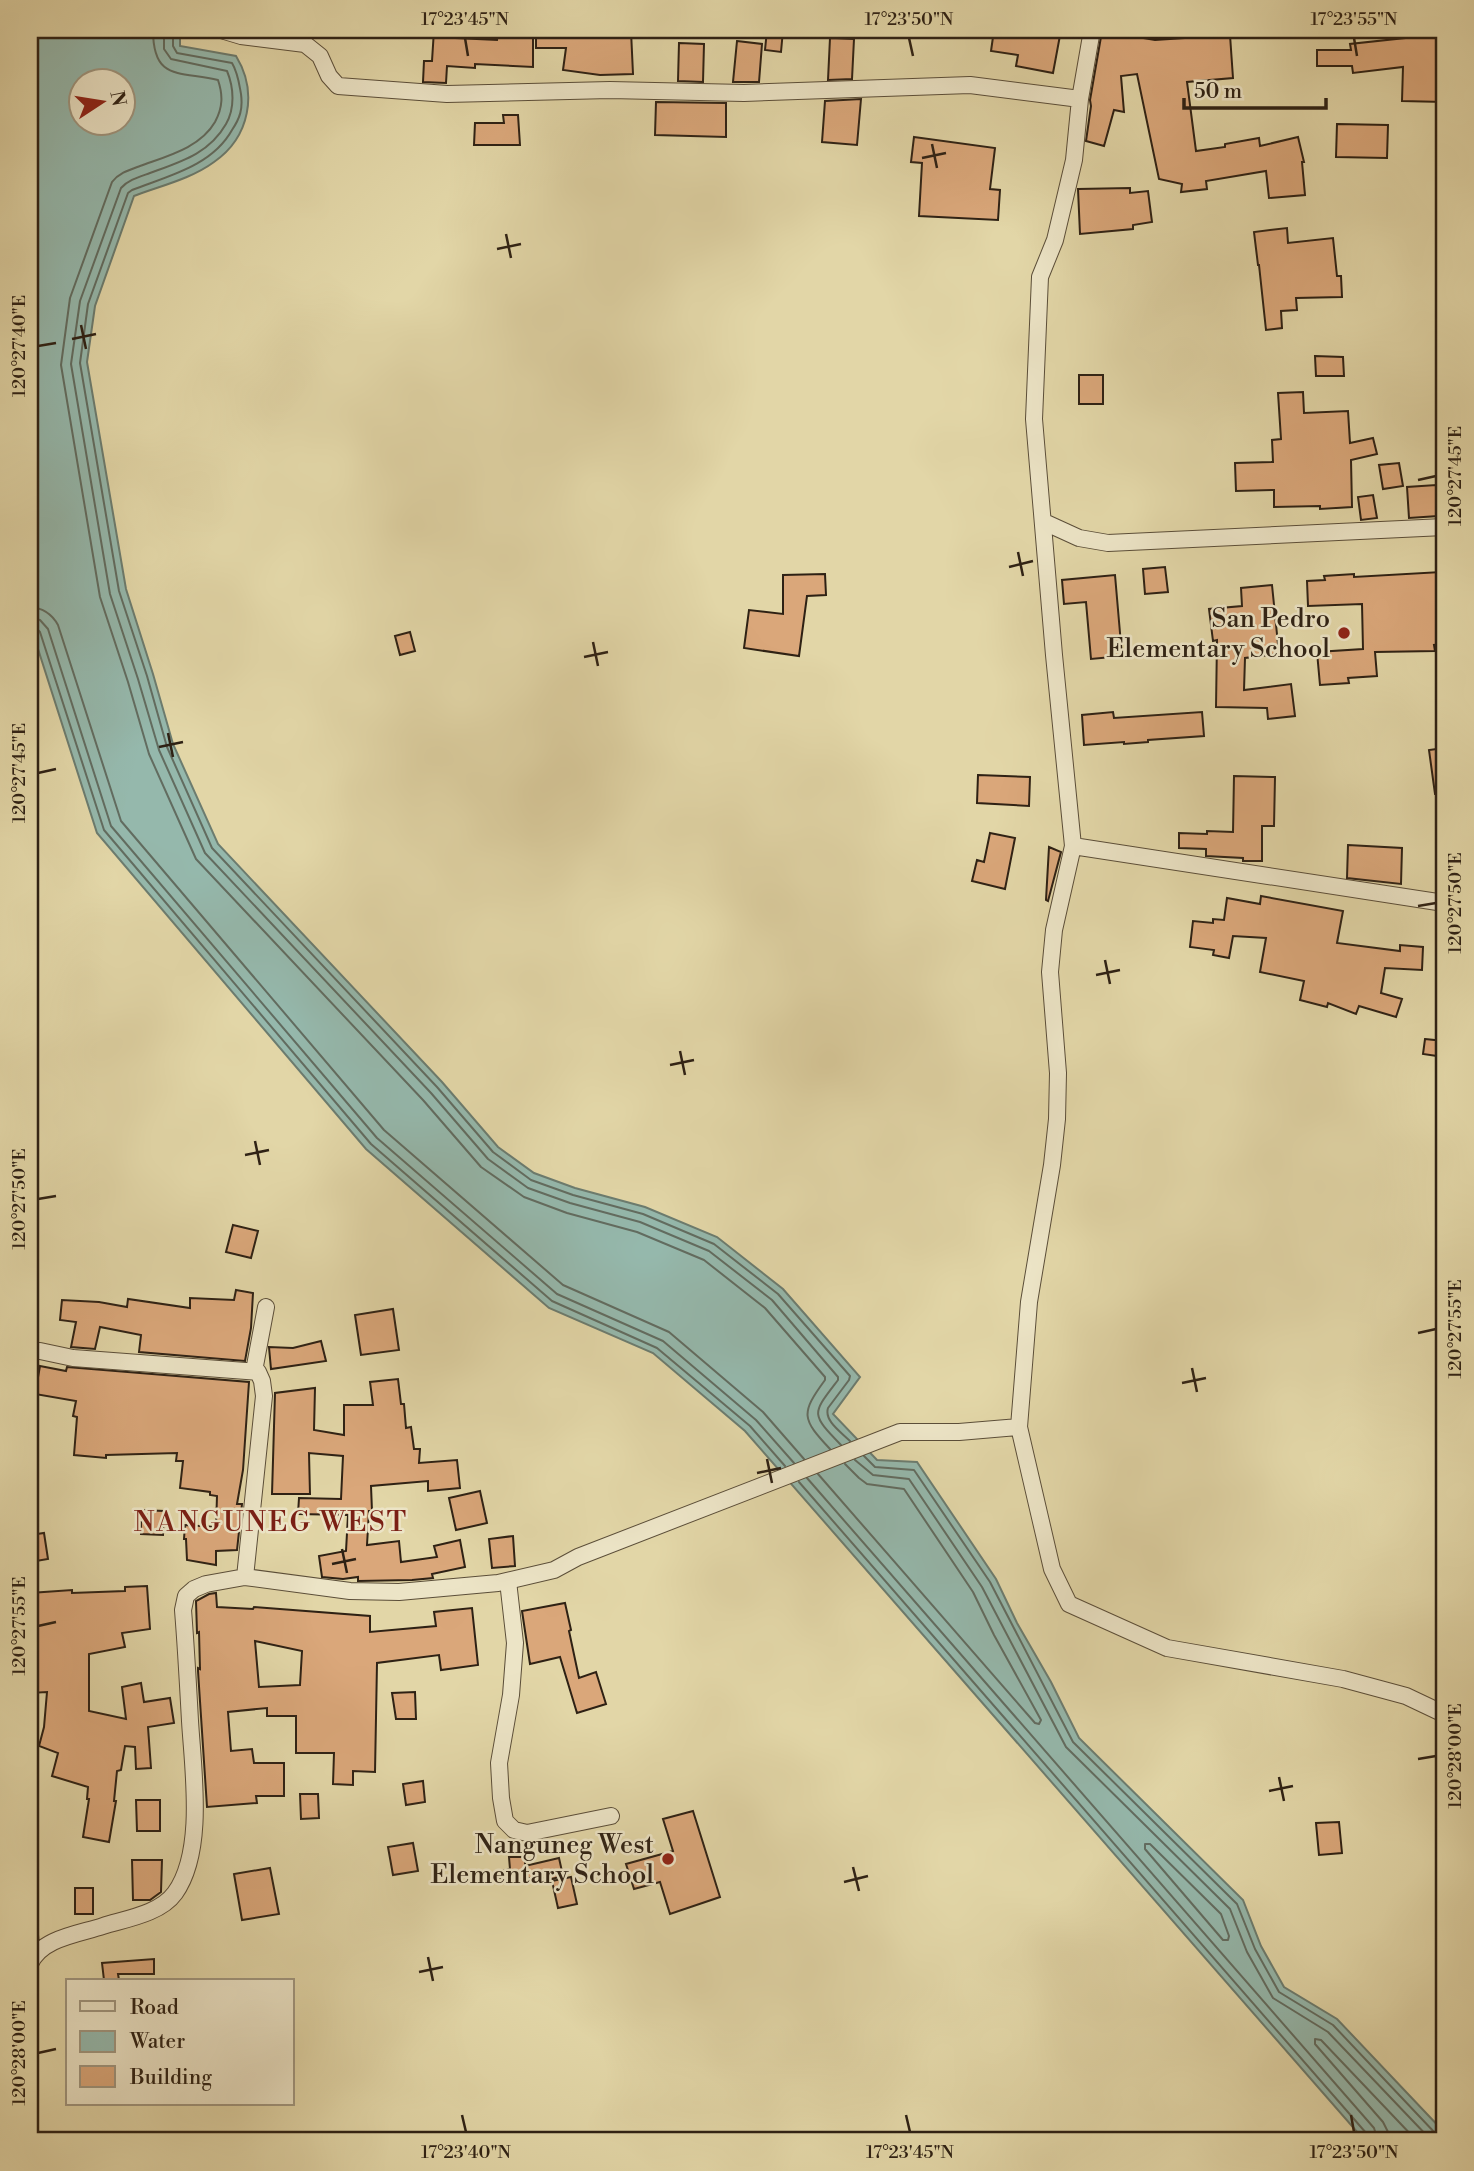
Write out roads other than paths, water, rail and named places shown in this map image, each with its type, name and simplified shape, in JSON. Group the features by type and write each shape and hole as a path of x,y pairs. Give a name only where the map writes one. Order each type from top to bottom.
{"street":[{"path":"221,30 241,36 305,44 320,56 329,76 338,86 447,94 610,90 757,93 970,85 1080,99"},
{"path":"1092,30 1080,99 1074,160 1055,240 1040,277 1034,419 1073,846 1054,930 1050,972 1058,1073 1057,1119 1029,1302 1019,1427 1052,1569 1069,1604 1167,1648 1343,1679 1406,1696 1444,1714"},
{"path":"1044,522 1079,538 1108,543 1444,527"},
{"path":"1073,846 1444,903"},
{"path":"254,1371 266,1307"},
{"path":"40,1351 73,1358 254,1371 260,1376 264,1396 245,1577"},
{"path":"31,1962 40,1951 65,1936 143,1914 160,1905 174,1895 188,1867 194,1793 183,1609 186,1596 194,1589 206,1584 245,1577 375,1593 509,1581 554,1570 578,1557 900,1432 959,1432 1019,1427"},
{"path":"509,1581 516,1643 512,1695 499,1763 505,1821 514,1830 527,1833 611,1816"},
{"path":"30,1934 31,1962"}],"water":[{"path":"30,30 180,30 180,46 236,56 247,84 247,113 236,140 214,162 185,178 134,196 95,306 87,362 126,589 173,744 218,844 442,1082 498,1147 534,1173 575,1188 645,1207 717,1237 783,1289 860,1377 833,1414 877,1460 917,1462 996,1579 1079,1738 1243,1900 1261,1946 1284,1987 1337,2019 1444,2132 1444,2141 1365,2141 745,1431 653,1353 549,1308 366,1149 97,833 30,624"}],"place":[{"name":"San Pedro Elementary School","path":"1344,633"},
{"name":"Nanguneg West Elementary School","path":"668,1859"}],"district":[{"name":"NANGUNEG WEST","path":"271,1521"}]}
